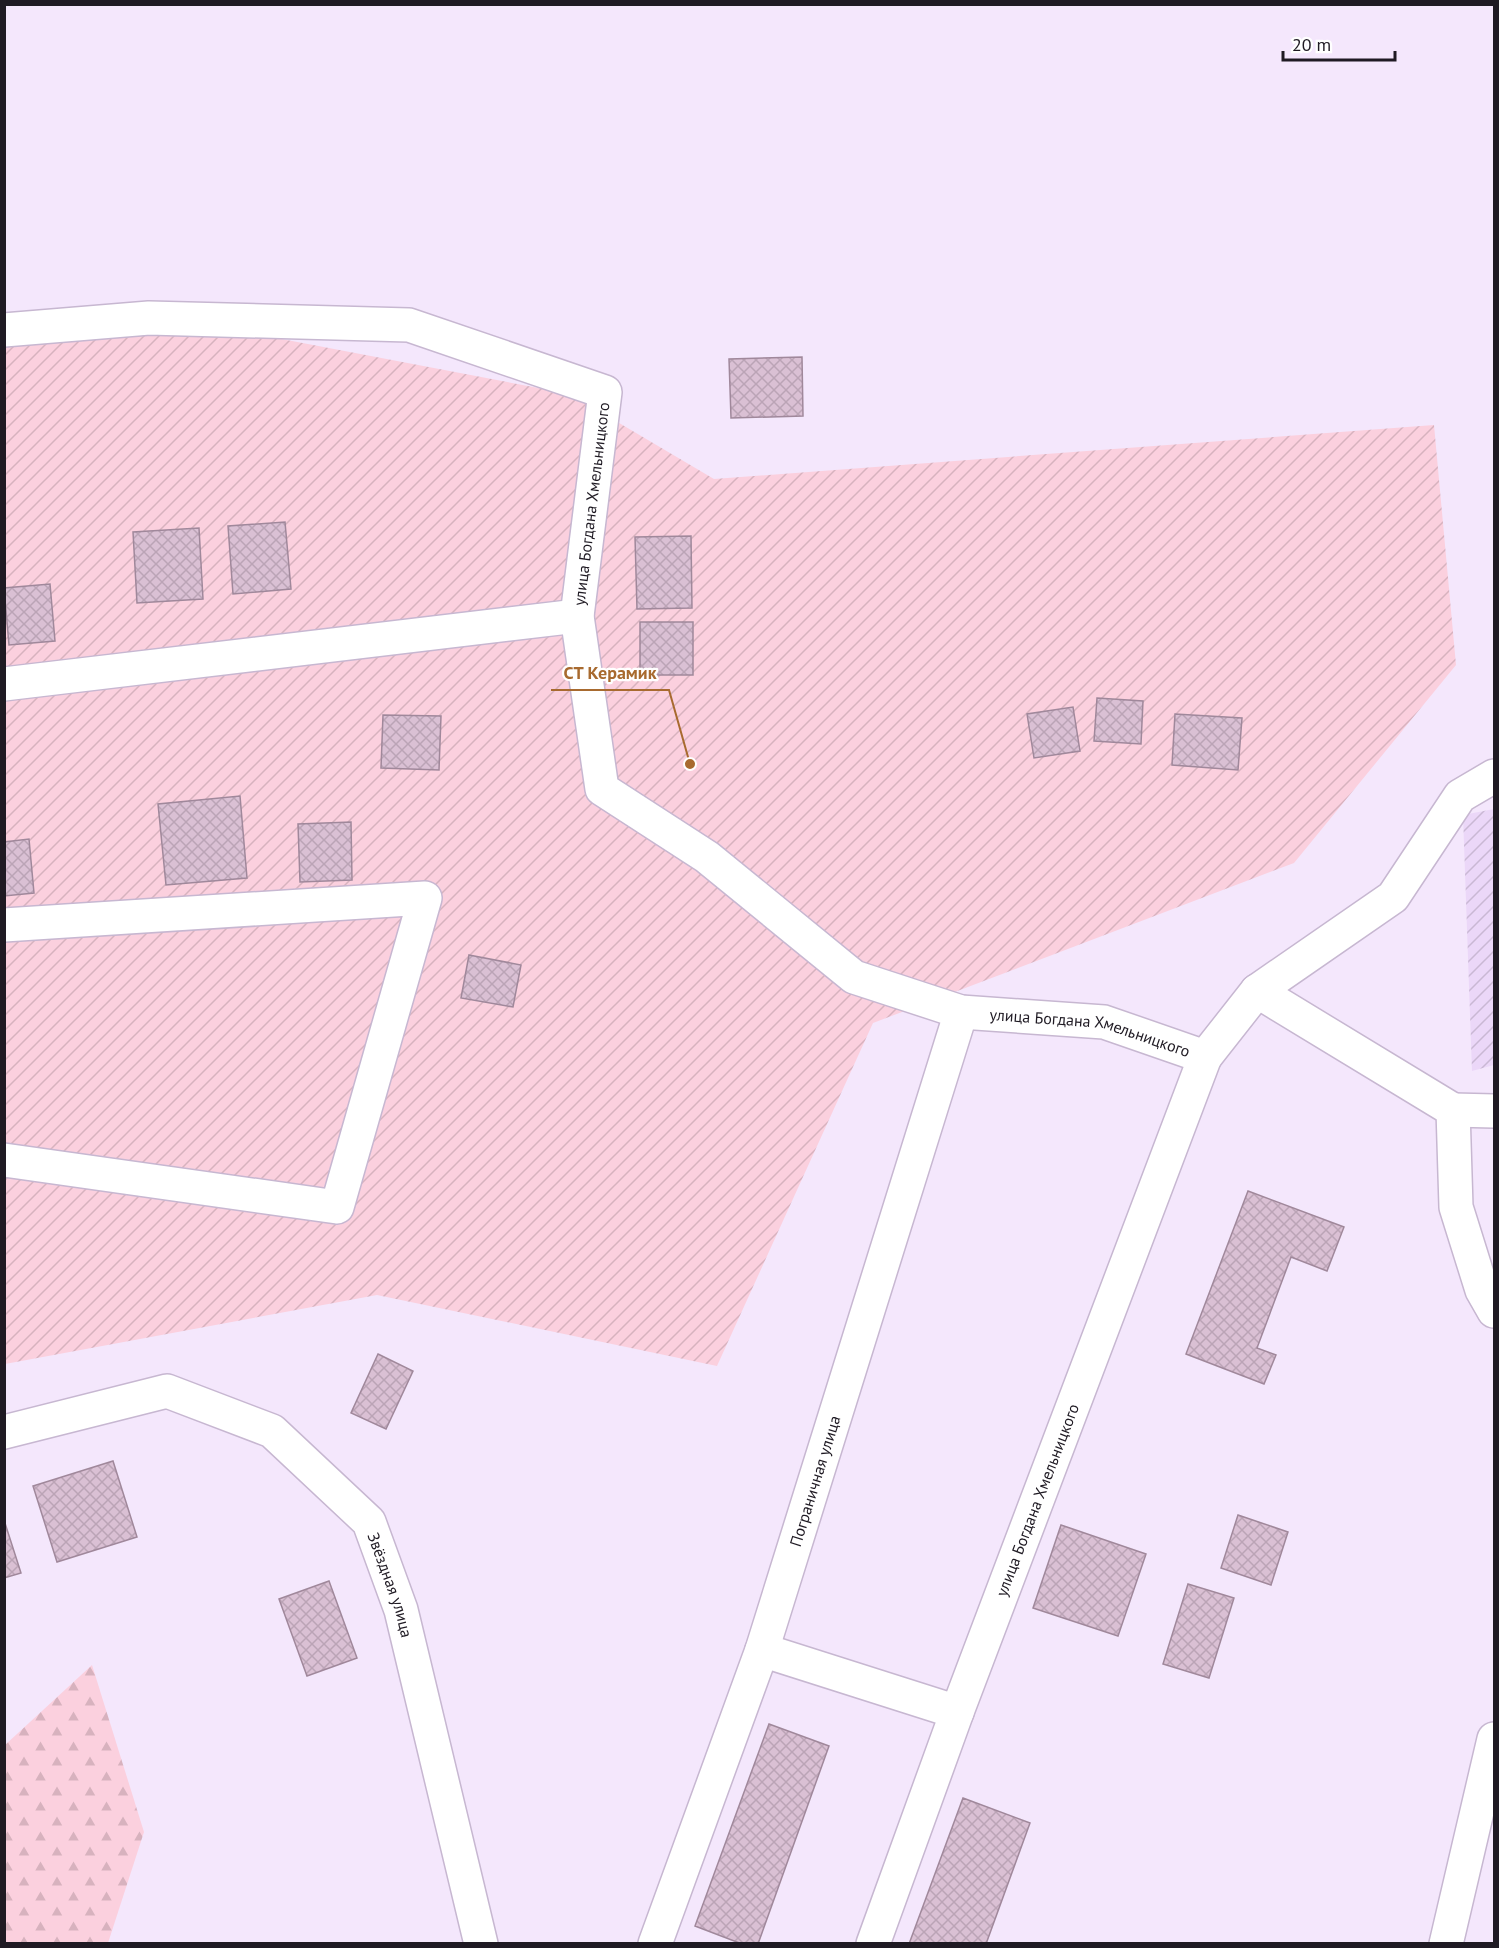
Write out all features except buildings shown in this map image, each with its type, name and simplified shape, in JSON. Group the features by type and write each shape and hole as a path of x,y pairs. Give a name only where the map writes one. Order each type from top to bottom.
{"street":[{"name":"улица Богдана Хмельницкого","path":"4,330 149,318 409,325 605,392 577,616 602,789 707,857 854,977 961,1012 1104,1022 1205,1057 957,1712 873,1944"},
{"path":"4,684 577,616"},
{"path":"1205,1057 1257,991 1393,897 1460,796 1494,776"},
{"path":"4,926 425,898 337,1207 4,1160"},
{"path":"1257,991 1453,1110 1494,1111"},
{"name":"Пограничная улица","path":"655,1944 762,1650 961,1012"},
{"path":"1453,1110 1456,1207 1482,1290 1494,1311"},
{"name":"Звёздная улица","path":"4,1432 167,1391 272,1431 369,1522 401,1610 481,1944"},
{"path":"762,1650 957,1712"},
{"path":"1446,1944 1494,1739"}],"shaded area":[{"path":"1494,809 1494,1065 1472,1071 1463,815"}],"green space":[{"path":"5,331 245,332 570,394 714,479 1434,425 1456,665 1294,863 873,1023 717,1366 377,1295 5,1364"},
{"path":"92,1665 144,1832 108,1943 5,1943 5,1745"}],"place":[{"name":"СТ Керамик","path":"690,764"}]}
